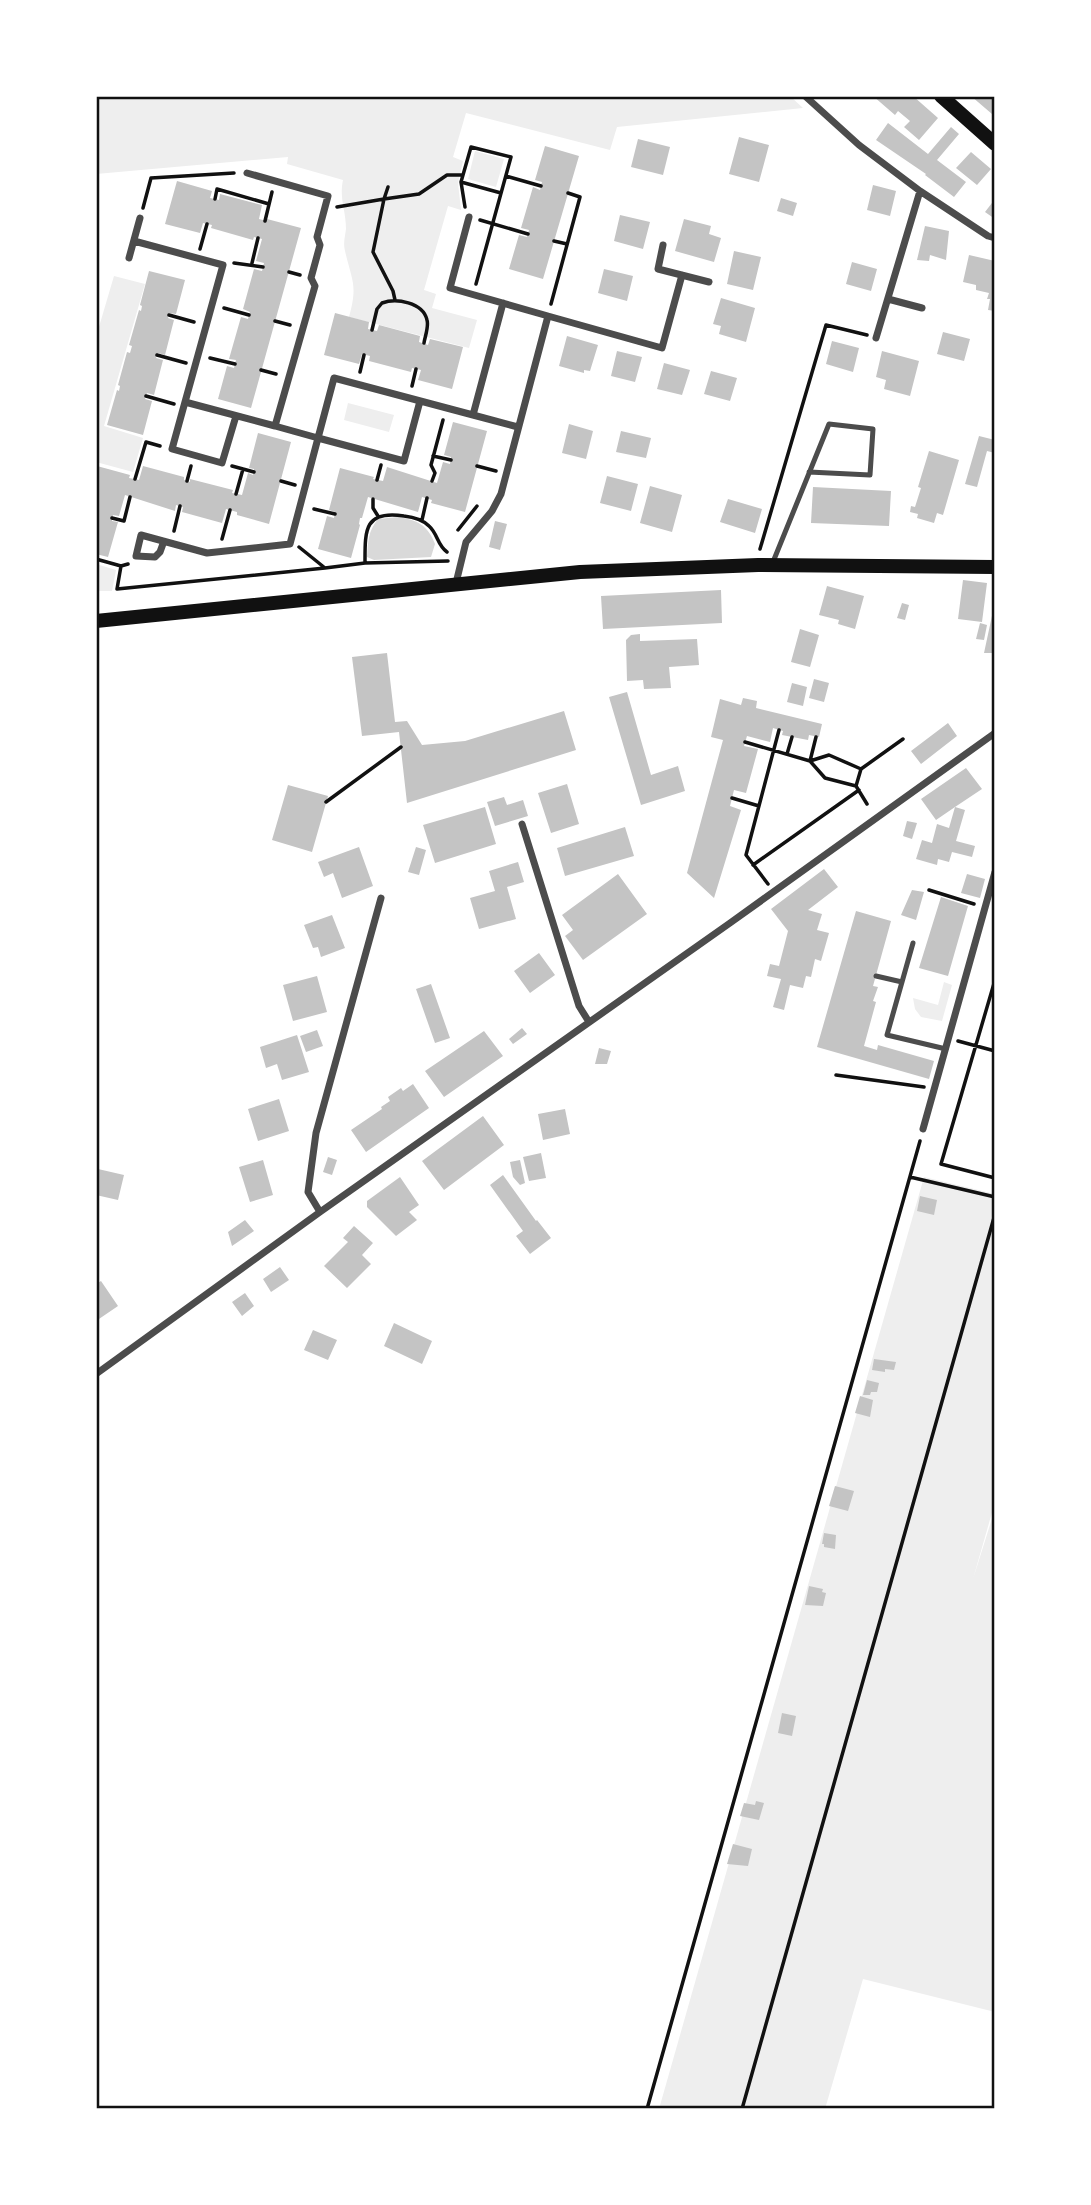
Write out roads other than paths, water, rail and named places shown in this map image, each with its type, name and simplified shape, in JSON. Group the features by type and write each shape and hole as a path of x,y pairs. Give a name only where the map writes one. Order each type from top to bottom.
{"main road":[{"path":"941,96 995,144"},
{"path":"96,621 580,572 765,565 995,567"}],"street":[{"path":"805,96 859,145 920,191 995,238"},
{"path":"247,173 328,196 317,237 320,245 311,278 314,286 275,426"},
{"path":"876,338 920,191"},
{"path":"469,217 450,288 662,348 682,275"},
{"path":"129,258 140,218"},
{"path":"134,241 223,265 172,449 222,463 236,416"},
{"path":"663,245 658,269 709,282"},
{"path":"888,299 922,309"},
{"path":"473,415 503,303"},
{"path":"456,583 466,542 492,511 501,494 548,316"},
{"path":"167,542 155,557 135,556 141,535 207,552 290,544 334,378 519,427"},
{"path":"185,404 404,461 420,401"},
{"path":"96,1363 99,1373 320,1212 995,733"},
{"path":"522,824 579,1006 589,1022"},
{"path":"923,1129 995,872"},
{"path":"320,1212 308,1192 316,1133 381,898"}],"lane":[{"path":"765,565 829,424 873,429 870,475 809,472"},
{"path":"913,943 887,1035 946,1049"},
{"path":"876,976 902,982"}]}
